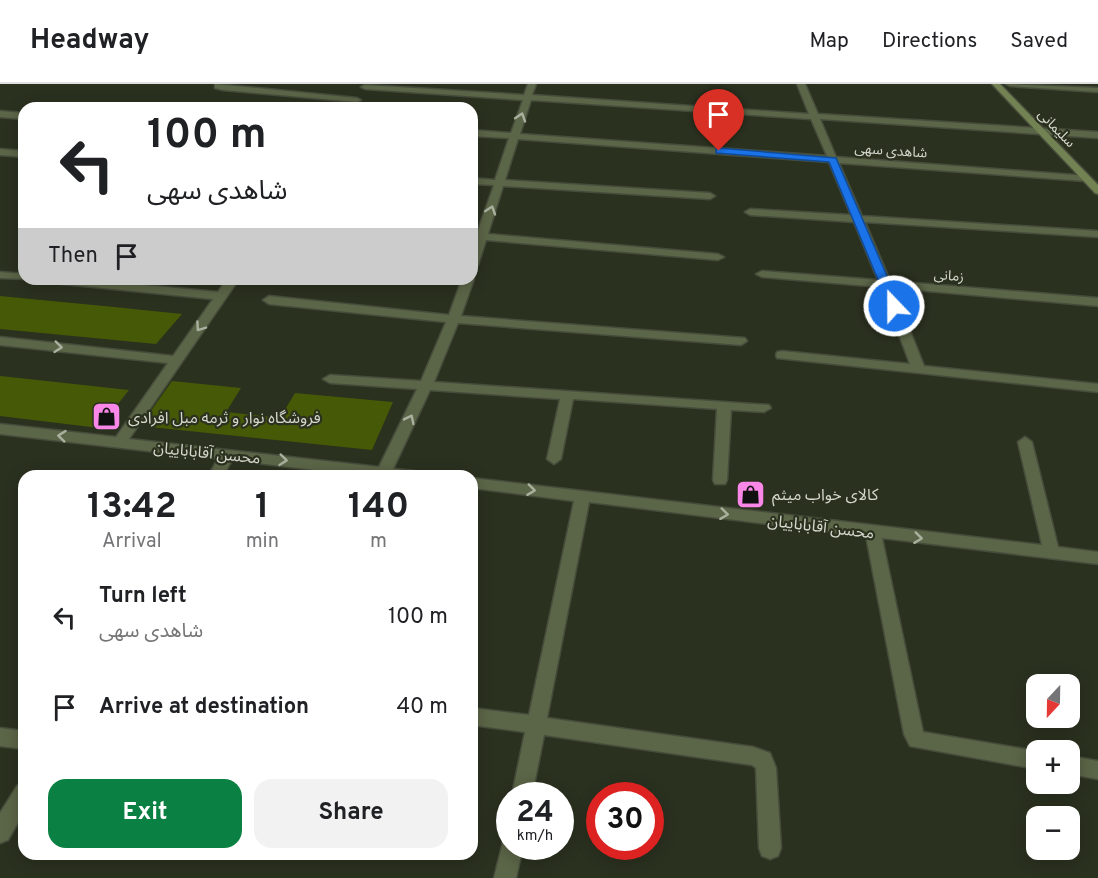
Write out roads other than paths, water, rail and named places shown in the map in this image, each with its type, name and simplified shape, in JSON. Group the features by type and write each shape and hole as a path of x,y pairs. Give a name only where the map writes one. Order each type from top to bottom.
{"main road":[{"name":"سلیمانی","path":"996,84 1091,181 1098,191"}],"street":[{"path":"478,234 500,183 532,84"},
{"path":"801,84 886,285 919,370"},
{"path":"1010,84 1098,90"},
{"path":"219,85 357,100 366,86 1098,135"},
{"path":"0,114 18,116"},
{"name":"شاهدی سهی","path":"478,133 833,159 1091,181"},
{"path":"0,152 18,154"},
{"path":"478,181 710,196"},
{"path":"750,212 1098,234"},
{"path":"478,236 718,257"},
{"name":"زمانی","path":"762,274 1098,302"},
{"path":"0,275 18,276"},
{"path":"106,285 221,296"},
{"path":"120,442 229,285"},
{"path":"385,470 428,384 455,319 466,285"},
{"path":"269,300 455,319 741,341"},
{"path":"0,341 177,360"},
{"path":"782,355 1098,388"},
{"path":"330,379 764,408"},
{"path":"554,459 567,396"},
{"path":"720,480 724,406"},
{"name":"محسن آقاباباییان","path":"0,429 367,470"},
{"path":"1025,442 1052,554"},
{"path":"219,470 228,454"},
{"name":"محسن آقاباباییان","path":"478,484 1098,558"},
{"path":"525,782 583,496"},
{"path":"873,532 917,740 1026,758"},
{"path":"478,717 753,756 763,760 766,768 770,848"},
{"path":"0,737 18,739"},
{"path":"1080,767 1098,770"},
{"path":"0,833 18,803"},
{"path":"505,878 509,860"}],"place":[{"name":"فروشگاه نوار و ثرمه مبل افرادی","path":"107,417"},
{"name":"کالای خواب میثم","path":"751,494"}]}
